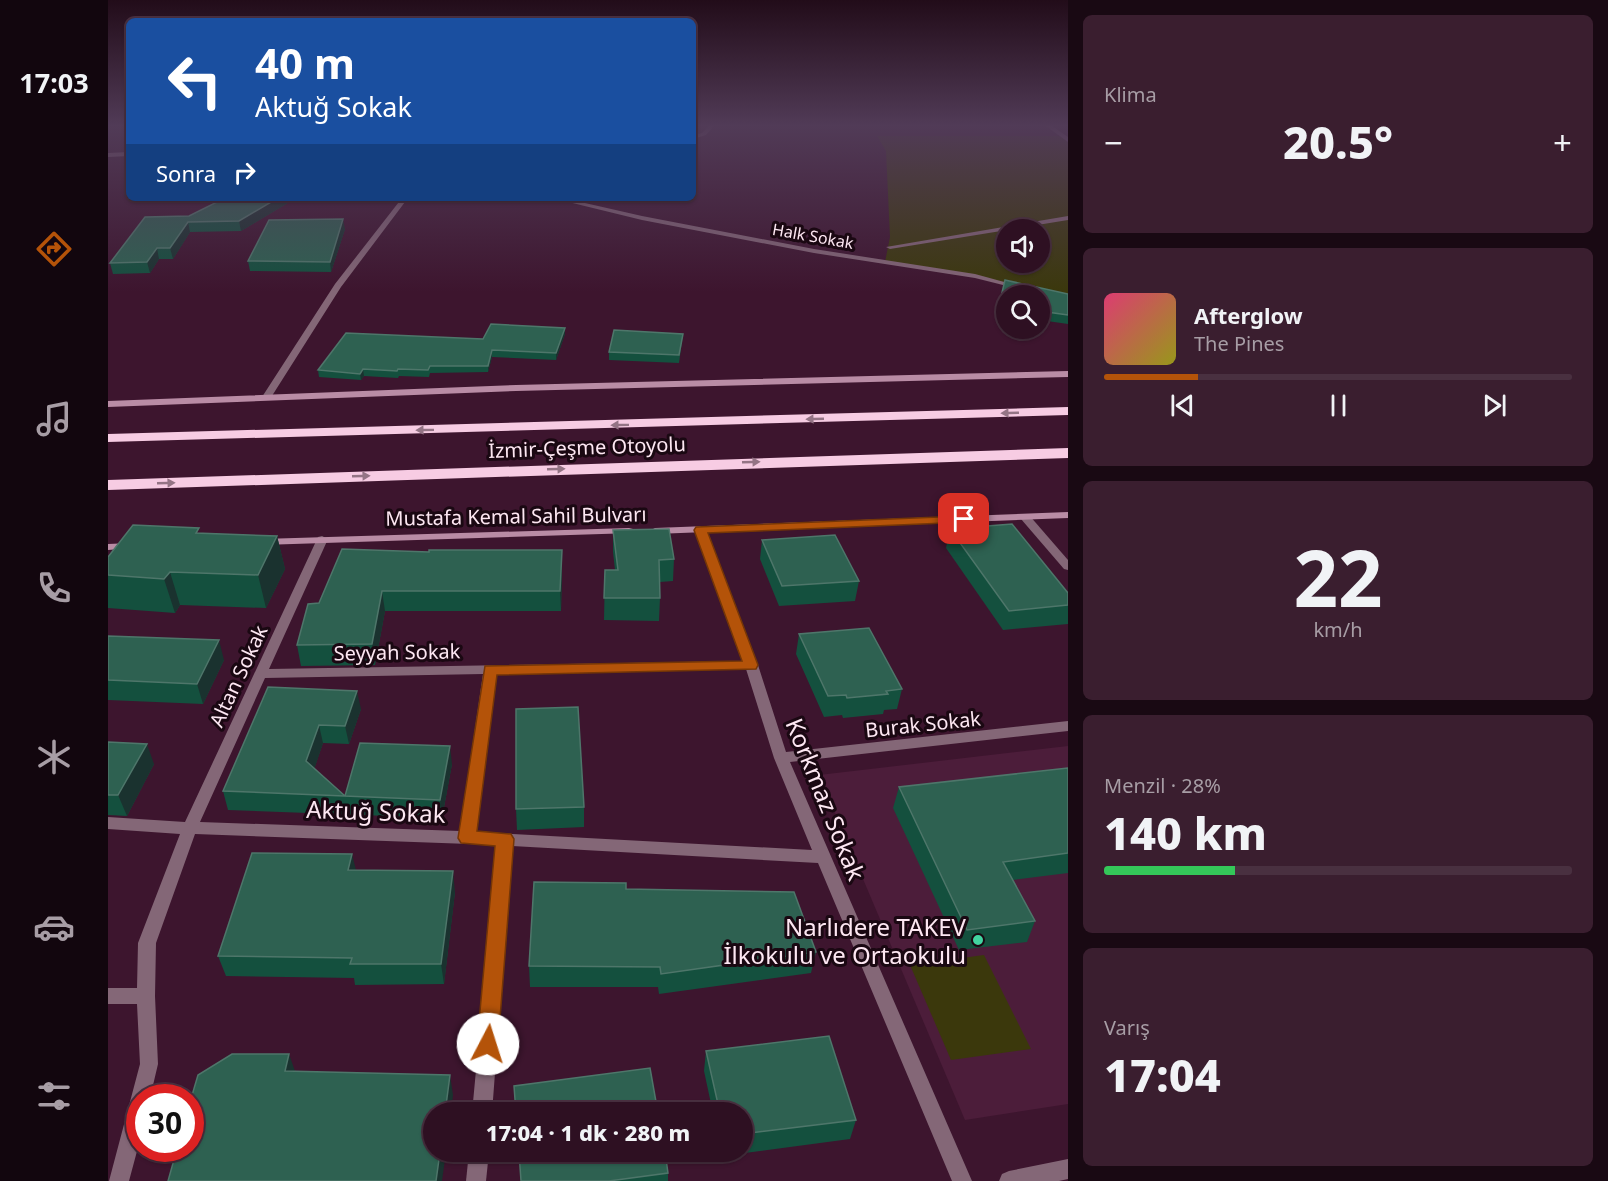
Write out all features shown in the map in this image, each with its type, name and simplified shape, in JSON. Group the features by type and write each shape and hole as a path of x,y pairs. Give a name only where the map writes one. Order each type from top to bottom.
{"highway":[{"name":"İzmir-Çeşme Otoyolu","path":"108,438 1068,411"},
{"name":"İzmir-Çeşme Otoyolu","path":"108,485 1068,453"}],"main road":[{"path":"108,404 516,388 1068,374"},
{"name":"Mustafa Kemal Sahil Bulvarı","path":"253,542 700,530 1068,515"},
{"path":"108,547 149,546"}],"street":[{"path":"267,397 338,286 403,201"},
{"name":"Halk Sokak","path":"570,201 814,251 975,276 1012,285"},
{"path":"890,247 1068,218"},
{"path":"1025,517 1068,567"},
{"name":"Korkmaz Sokak","path":"700,530 751,665 781,758 962,1181"},
{"name":"Altan Sokak","path":"144,1084 149,1064 146,996 147,943 190,828 322,539"},
{"path":"114,563 126,547"},
{"name":"Seyyah Sokak","path":"260,674 751,665"},
{"path":"467,838 490,670"},
{"name":"Burak Sokak","path":"781,758 1068,726"},
{"name":"Aktuğ Sokak","path":"108,823 505,839 822,857"},
{"path":"483,1102 505,839"},
{"path":"108,996 146,996"},
{"name":"Altan Sokak","path":"119,1181 126,1154"},
{"path":"476,1181 478,1162"},
{"path":"1009,1181 1068,1169"}],"shaded area":[{"path":"887,181 1068,181 1068,299 1050,295 1050,285 1011,285 975,276 885,262 890,237"},
{"name":"Narlıdere TAKEV İlkokulu ve Ortaokulu","path":"1068,746 1068,1104 965,1120 819,775"},
{"path":"984,955 1031,1049 951,1060 910,965"}],"building":[{"path":"219,201 273,201 239,221 188,222 170,248 157,248 147,262 110,263 145,217 189,216"},
{"path":"343,219 330,262 248,261 269,220"},
{"path":"1005,280 1028,285 1004,285"},
{"path":"1050,290 1068,294 1068,315 1050,312"},
{"path":"491,324 565,328 556,353 492,350 488,366 430,366 428,370 398,369 397,371 363,369 360,374 318,370 346,333 483,339"},
{"path":"614,330 683,334 679,355 609,352"},
{"path":"1012,524 1068,593 1068,605 1009,611 950,529"},
{"path":"133,525 199,528 196,533 277,536 258,575 170,572 164,579 108,575 108,557"},
{"path":"669,529 674,559 659,560 660,598 604,598 605,570 618,570 613,530"},
{"path":"835,535 859,581 782,586 762,540"},
{"path":"342,549 429,552 429,550 562,550 560,591 382,591 372,644 297,645 308,604 319,603"},
{"path":"869,628 902,689 886,691 888,694 847,698 846,695 828,696 799,634"},
{"path":"108,636 219,640 197,684 108,680"},
{"path":"268,687 357,691 345,726 319,725 306,761 345,796 360,743 450,746 440,800 223,791"},
{"path":"578,707 584,807 516,809 516,709"},
{"path":"108,742 147,744 118,795 108,795"},
{"path":"1068,768 1068,853 1003,862 1035,921 967,930 899,787"},
{"path":"252,853 352,854 348,870 453,871 441,964 350,964 352,958 218,956"},
{"path":"534,882 626,883 626,889 794,892 816,952 661,974 660,967 529,966"},
{"path":"829,1036 856,1120 753,1133 753,1102 718,1102 706,1051"},
{"path":"232,1054 289,1054 285,1071 450,1075 446,1102 423,1102 423,1162 439,1162 436,1181 168,1181 173,1162 204,1162 204,1084 195,1084 198,1075"},
{"path":"650,1068 656,1102 515,1102 514,1086"},
{"path":"520,1162 666,1162 668,1173 609,1181 521,1181"}],"place":[{"name":"Narlıdere TAKEV İlkokulu ve Ortaokulu","path":"978,940"}],"route":[{"path":"488,1044 505,839 467,838 490,670 751,665 700,530 964,519"}]}
